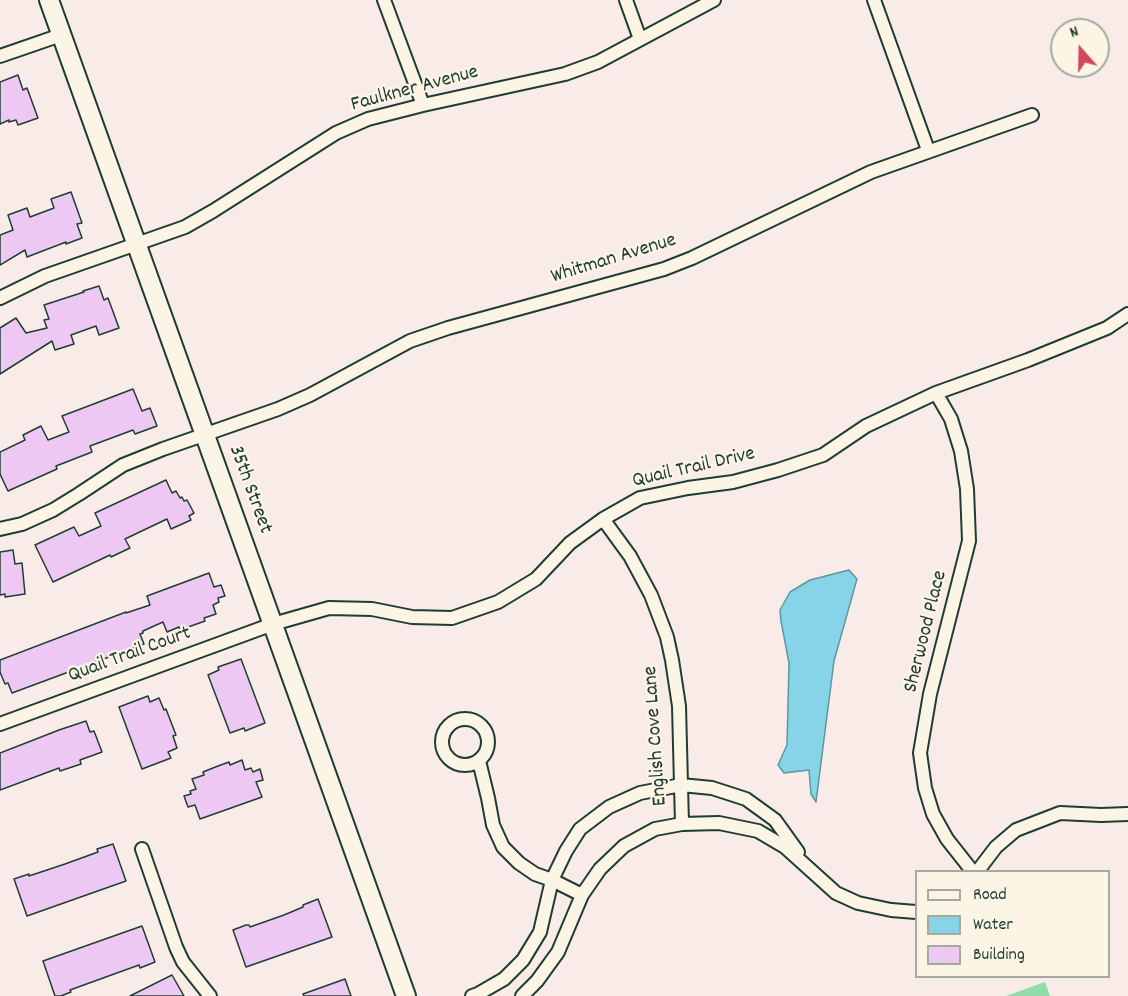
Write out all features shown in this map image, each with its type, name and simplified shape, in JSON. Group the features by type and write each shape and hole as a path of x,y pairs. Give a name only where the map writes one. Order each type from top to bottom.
{"street":[{"name":"35th Street","path":"49,0 406,996"},
{"path":"384,0 423,105"},
{"path":"626,0 640,39"},
{"name":"Faulkner Avenue","path":"0,298 45,276 185,227 336,133 368,119 565,74 598,62 714,0"},
{"path":"874,0 928,150"},
{"path":"0,56 61,35"},
{"name":"Whitman Avenue","path":"0,529 22,524 53,510 123,465 278,409 310,395 410,341 448,328 673,265 692,258 854,179 928,150 1032,115"},
{"name":"Quail Trail Drive","path":"273,624 329,608 372,609 412,617 452,618 498,602 536,579 570,543 603,519 640,498 733,482 823,455 866,426 936,393 1028,360 1107,328 1128,314"},
{"name":"Sherwood Place","path":"936,393 951,419 961,451 967,489 969,541 930,694 920,753 925,788 933,814 947,839 973,870"},
{"name":"English Cove Lane","path":"603,519 630,556 651,595 667,637 679,706 682,824"},
{"name":"Quail Trail Court","path":"0,724 273,624"},
{"path":"479,761 493,825 503,847 519,863 535,874 582,895"},
{"path":"472,996 504,979 523,960 540,932 552,880 580,828 609,807 640,793 681,785 712,788 746,799 775,820 811,870"},
{"path":"977,870 996,847 1016,830 1049,817 1060,813 1128,814"},
{"path":"522,996 537,981 558,951 582,895 600,869 624,846 655,829 682,824 719,823 758,831 785,847 836,893 858,903 891,910 915,912"},
{"path":"142,849 176,947 183,962 210,996"}],"green space":[{"path":"1045,982 1050,996 1006,996"}],"water":[{"path":"849,570 857,579 834,661 816,802 811,794 809,770 784,773 778,765 787,745 789,663 780,610 790,592 810,580"}],"building":[{"path":"18,75 23,90 27,88 38,118 18,125 16,120 0,124 0,82"},
{"path":"71,192 82,223 77,224 82,238 27,257 25,250 0,265 0,235 13,230 8,215 27,208 30,217 54,208 51,199"},
{"path":"99,286 104,300 108,298 119,328 99,335 96,326 71,335 74,344 55,350 52,341 0,374 0,328 16,318 26,333 47,328 44,320 49,319 44,305"},
{"path":"133,389 142,411 150,408 157,426 135,434 133,430 90,446 92,452 56,466 57,469 8,491 0,474 0,452 25,440 23,435 41,426 48,440 69,432 62,416"},
{"path":"166,480 172,493 176,491 180,498 187,500 194,513 189,516 191,520 171,529 167,519 125,539 130,548 53,582 35,545 74,527 79,536 101,526 95,513"},
{"path":"13,550 15,564 22,563 25,594 5,597 5,594 0,595 0,552"},
{"path":"209,573 214,587 221,585 225,596 218,598 219,602 213,605 216,614 204,618 205,621 167,632 163,622 140,634 144,644 12,693 8,683 5,684 0,672 0,660 150,605 147,596"},
{"path":"241,659 265,723 245,731 244,728 230,733 208,675 219,670 218,667"},
{"path":"148,696 150,702 159,698 164,710 166,709 176,735 173,736 177,748 168,752 171,758 142,769 119,707"},
{"path":"86,721 90,732 94,731 102,752 80,760 81,764 60,771 59,768 0,790 0,753"},
{"path":"242,760 245,770 251,768 253,772 260,769 263,780 256,782 262,797 200,819 195,805 188,807 184,796 196,789 192,779 218,766 229,762 230,765"},
{"path":"113,844 126,881 27,916 14,879 65,864"},
{"path":"318,899 332,937 246,967 233,930 246,925 250,927 284,915"},
{"path":"142,926 155,962 140,968 139,965 70,990 71,992 61,996 55,996 43,961"},
{"path":"172,975 184,996 130,996"},
{"path":"345,979 351,996 304,996 303,994"}]}
